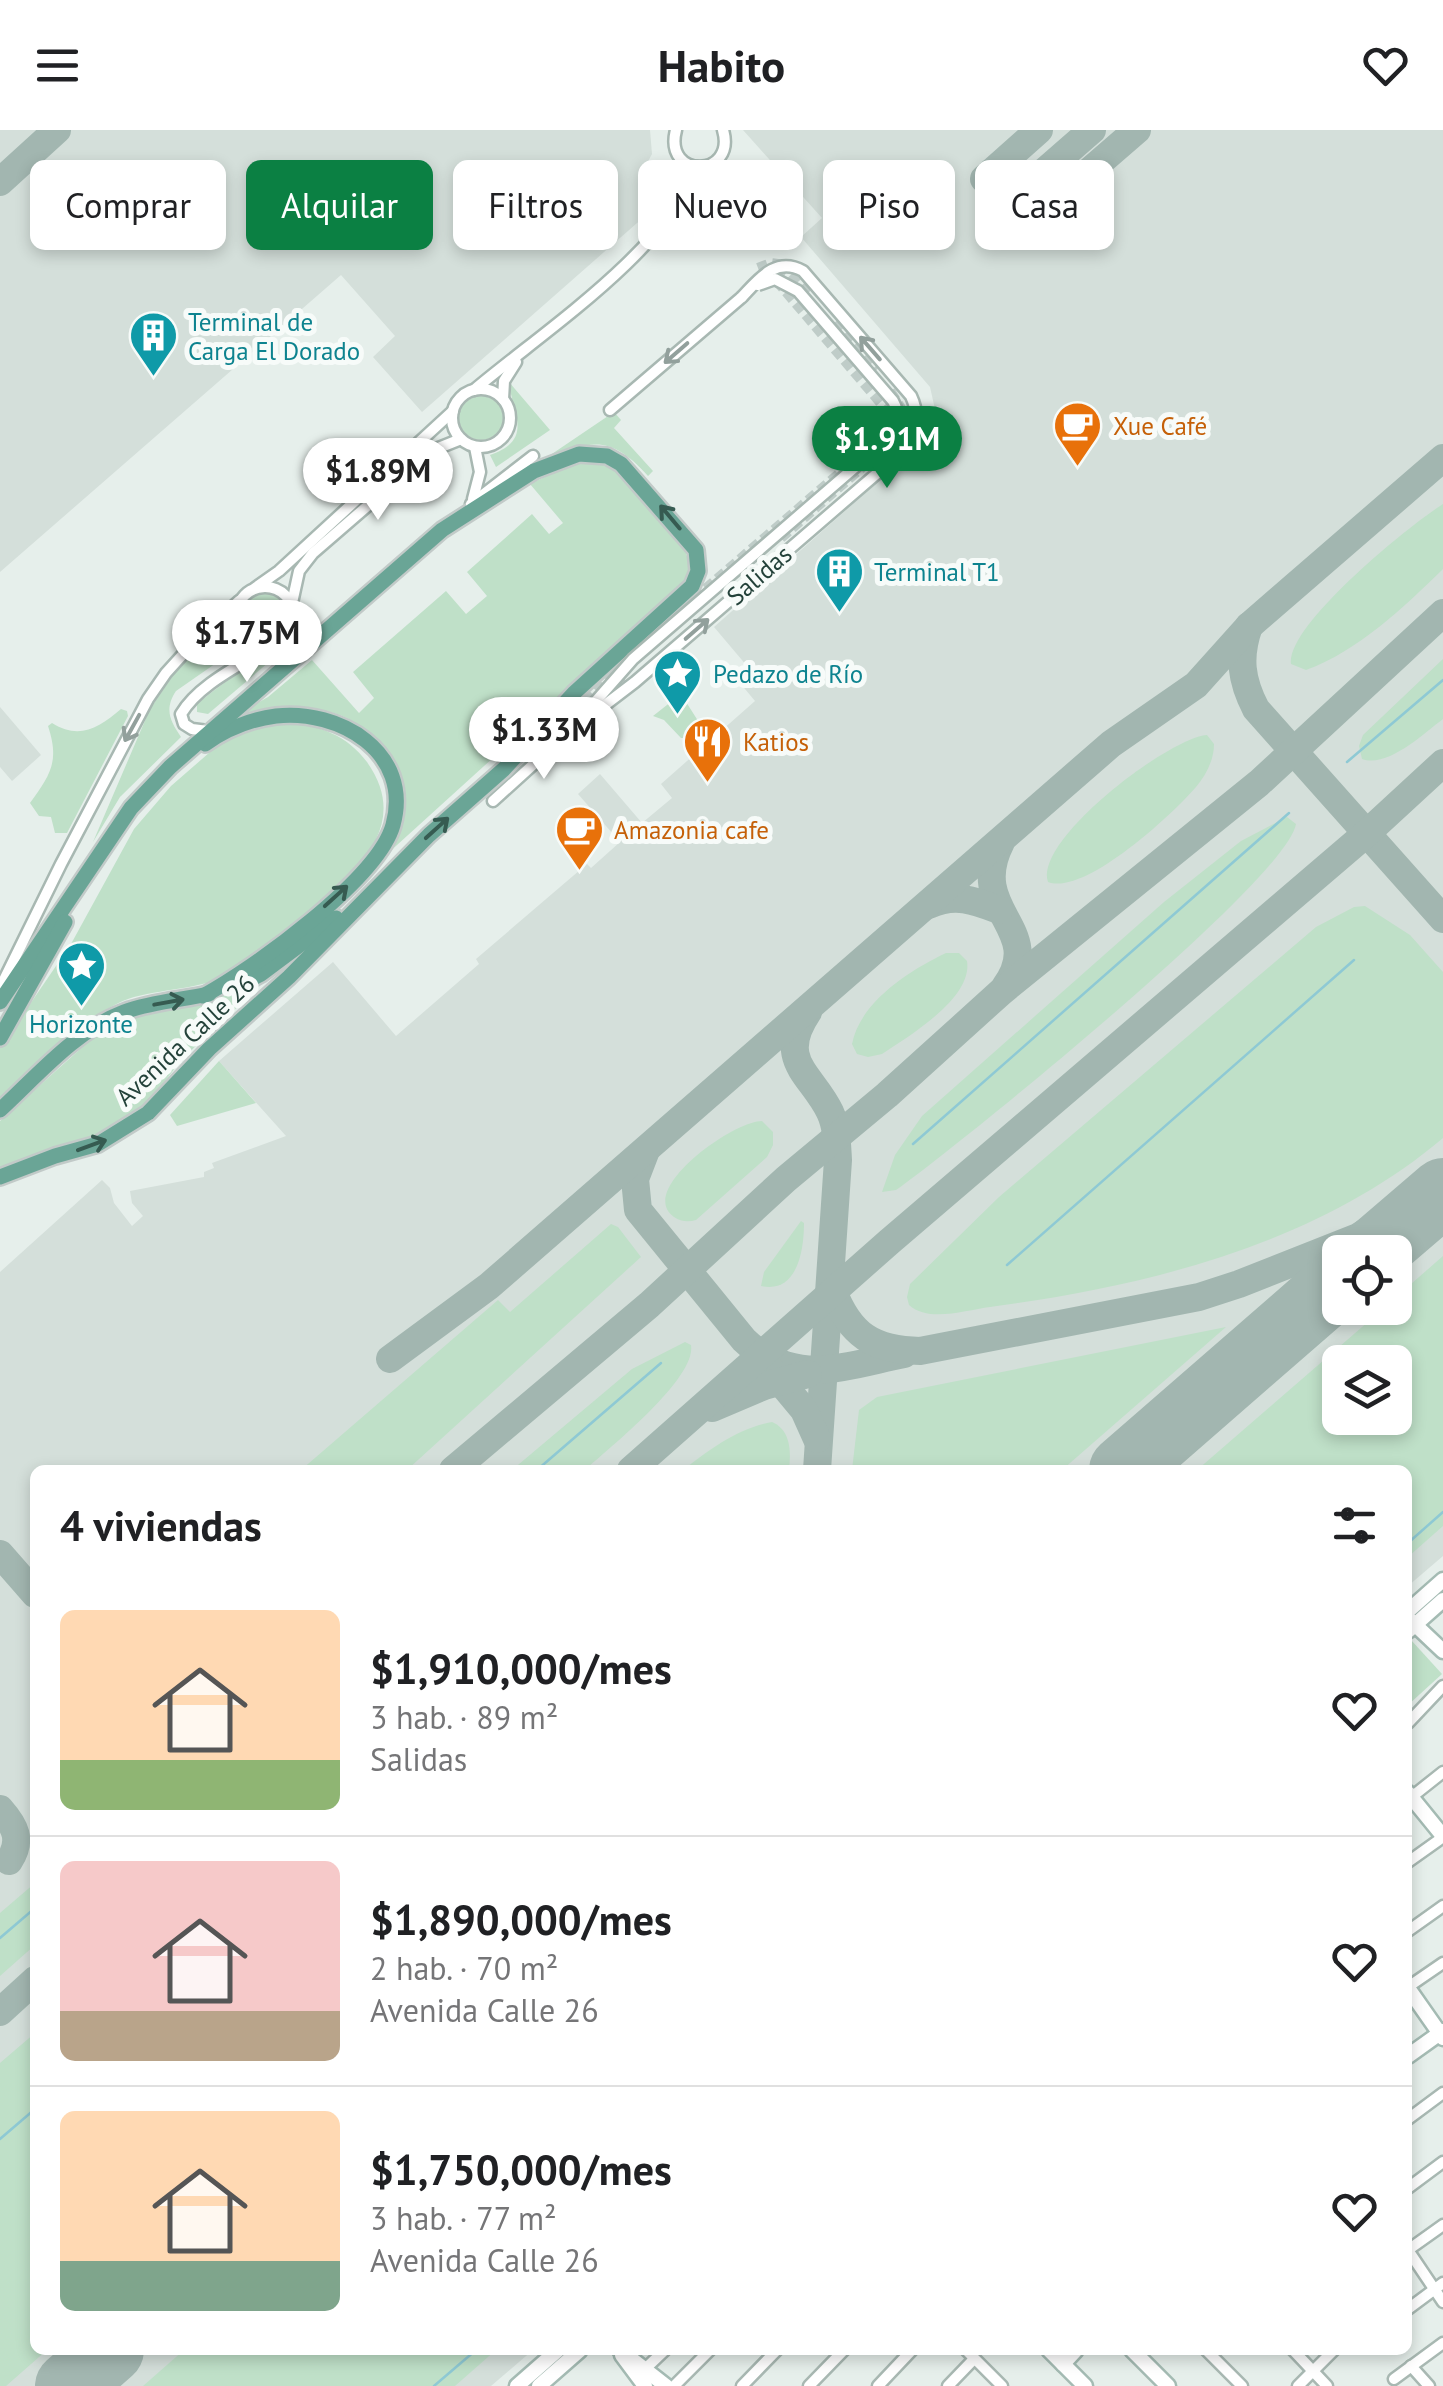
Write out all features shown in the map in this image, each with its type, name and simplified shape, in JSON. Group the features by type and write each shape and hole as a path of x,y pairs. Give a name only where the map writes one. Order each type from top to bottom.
{"main road":[{"name":"Avenida Calle 26","path":"0,1002 139,798 208,731 442,530 550,464 579,454 598,454 621,464 692,542 699,558 692,586 574,693 504,769 372,891 290,977 209,1048 172,1090 135,1122 98,1144 0,1177"},
{"path":"170,767 235,728 274,716 306,716 338,724 364,737 382,756 395,788 393,825 364,871 254,965 203,996"},
{"name":"Avenida Calle 26","path":"0,1038 113,835"},
{"name":"Avenida Calle 26","path":"0,1110 78,1040 106,1021 134,1008 203,996 253,979 372,891"}],"street":[{"path":"676,130 673,142 683,160"},
{"path":"716,160 725,146 723,130"},
{"path":"0,988 61,864 148,699 166,673 195,641 280,571 453,412 461,398 523,353 638,250"},
{"name":"Salidas","path":"493,802 567,734 644,675 903,450 913,437 916,416 911,396 802,271 788,266 774,268 610,410"},
{"name":"Salidas","path":"567,734 632,658 891,436 896,427 894,402 793,286 771,279 742,297"},
{"path":"453,412 455,431 461,439 475,446 493,445 506,433 510,416 503,399 507,374 523,353"},
{"path":"474,390 490,390 503,399"},
{"path":"292,604 300,571 313,553 431,451 461,439"},
{"path":"472,504 480,472 475,446"},
{"path":"442,530 533,456"},
{"path":"208,731 188,727 182,718 184,708 290,633 294,613 287,596 272,587 255,588"},
{"path":"240,601 236,620 239,630 254,643 273,644"},
{"path":"1412,1617 1443,1580"},
{"path":"1412,1619 1443,1600"},
{"path":"1412,1624 1443,1652"},
{"path":"1412,1719 1443,1686"},
{"path":"1412,1795 1443,1772"},
{"path":"1412,1800 1443,1836 1412,1859"},
{"path":"1412,1927 1443,1906"},
{"path":"1412,1985 1443,1962"},
{"path":"1412,1993 1442,2034 1412,2053"},
{"path":"1412,2116 1443,2093"},
{"path":"1412,2185 1443,2162"},
{"path":"1412,2247 1443,2224"},
{"path":"1412,2255 1439,2286 1443,2302"},
{"path":"1412,2306 1439,2286"},
{"path":"1394,2378 1443,2342"},
{"path":"517,2386 552,2355"},
{"path":"539,2386 574,2355"},
{"path":"624,2355 641,2380 675,2385 705,2355"},
{"path":"641,2380 660,2355"},
{"path":"742,2386 772,2355"},
{"path":"810,2386 839,2355"},
{"path":"878,2386 907,2355"},
{"path":"948,2386 970,2355"},
{"path":"972,2355 1002,2386"},
{"path":"1054,2355 1085,2386"},
{"path":"1063,2364 1071,2355"},
{"path":"1137,2355 1168,2386"},
{"path":"1211,2355 1242,2386"},
{"path":"1298,2355 1327,2386"},
{"path":"1298,2386 1329,2355"},
{"path":"1411,2366 1428,2386"}],"shaded area":[{"path":"0,130 650,130 652,154 649,160 638,160 638,222 618,240 618,160 453,160 453,250 606,250 422,412 373,357 395,336 341,275 0,572"},
{"path":"743,130 1443,130 1443,1556 1412,1583 1412,1465 30,1465 30,2355 527,2355 491,2386 0,2386 0,1272 102,1180 132,1226 143,1216 132,1203 130,1191 204,1177 204,1172 214,1168 212,1163 286,1136 219,1061 333,962 396,1036 479,964 476,959 587,864 591,868 620,842 578,794 600,774 642,823 672,798 661,784 755,701 735,677 747,666 714,627 932,434 937,418 930,387 803,239 822,218 803,197 803,160 770,160"},
{"path":"0,707 41,755 12,781 0,767"}],"green space":[{"path":"509,382 550,430 496,467 490,455 504,449 517,433"},
{"path":"481,396 497,402 503,418 497,434 481,440 465,434 459,418 465,402"},
{"path":"614,412 621,420 614,428 653,471 648,476 621,452 598,445 573,449 540,462"},
{"path":"591,462 611,467 622,475 668,522 685,550 689,580 386,855 400,810 374,747 351,720 335,713 297,710 223,723 268,697 312,660 359,713 374,698 353,672 446,591 466,614 487,596 467,572 532,514 549,534 563,523 530,484 572,464"},
{"path":"1443,504 1443,569 1396,613 1344,652 1306,670 1291,664 1294,647 1328,602 1379,553"},
{"path":"265,594 280,600 286,615 280,630 265,636 250,630 244,615 250,600"},
{"path":"229,616 232,632 247,647 232,652 176,691 170,715 181,737 120,797 93,842 150,709 176,671"},
{"path":"273,653 275,657 208,714 197,712 197,704 215,690"},
{"path":"1443,659 1443,719 1394,754 1383,759 1362,759 1359,746 1363,735"},
{"path":"681,694 700,724 692,738 681,738 664,720 653,716"},
{"path":"121,709 128,716 67,833 55,833 51,817 39,816 30,803 51,768 53,749 48,726 52,723 71,731 88,730"},
{"path":"288,722 332,733 367,762 380,787 384,809 380,831 370,850 338,886 246,966 212,981 134,997 113,1006 68,1036 0,1098 0,1048 71,944 134,829 171,786 225,739 256,726"},
{"path":"1207,735 1214,744 1209,767 1168,816 1126,850 1083,877 1064,883 1048,882 1049,864 1081,818 1164,753"},
{"path":"1287,817 1296,824 1279,854 1182,953 983,1122 896,1190 882,1192 895,1155 922,1116 1164,902 1241,841"},
{"path":"1365,906 1410,935 1443,972 1443,1138 1394,1175 1342,1206 1229,1254 1110,1287 1050,1298 937,1314 909,1305 910,1284 999,1197 1316,927 1354,907"},
{"path":"946,953 959,953 967,961 966,975 950,1002 882,1054 857,1054 852,1044 857,1029 876,1001 917,968"},
{"path":"266,980 181,1060 151,1100 121,1126 0,1170 0,1121 107,1025 130,1014 229,995"},
{"path":"219,1061 256,1103 177,1126 170,1115"},
{"path":"762,1121 773,1132 773,1145 767,1157 696,1220 674,1217 666,1205 677,1175 711,1144 748,1124"},
{"path":"801,1221 804,1223 800,1256 791,1276 773,1287 761,1286 764,1272"},
{"path":"611,1224 618,1227 641,1257 412,1465 307,1465 498,1300 510,1312"},
{"path":"1443,1256 1443,1526 1412,1553 1412,1465 1203,1465 1322,1362 1322,1435 1412,1435 1412,1345 1341,1345 1364,1325 1412,1325 1412,1283"},
{"path":"1226,1327 1068,1465 853,1465 859,1410 877,1397"},
{"path":"685,1342 691,1345 689,1359 666,1393 591,1465 518,1465 632,1369"},
{"path":"772,1422 783,1430 790,1449 789,1465 690,1465 736,1434"},
{"path":"1412,1641 1442,1674 1412,1701"},
{"path":"30,1887 30,1949 0,1976 0,1913"},
{"path":"30,2037 30,2355 41,2355 6,2386 0,2386 0,2063"},
{"path":"178,2355 490,2355 455,2386 143,2386"}],"waterway":[{"path":"1347,762 1443,680"},
{"path":"913,1144 1289,813"},
{"path":"1007,1265 1354,960"},
{"path":"543,1465 661,1363"},
{"path":"1412,1539 1443,1512"},
{"path":"0,1938 30,1912"},
{"path":"0,2139 30,2113"},
{"path":"434,2386 470,2355"}],"taxiway":[{"path":"0,182 57,130"},
{"path":"1005,160 1039,130"},
{"path":"1058,160 1092,130"},
{"path":"1102,160 1137,130"},
{"path":"390,1359 489,1286 1111,744 1196,685 1249,626 1443,458"},
{"path":"459,1465 649,1305 786,1179 1001,992 1259,783 1443,613"},
{"path":"1249,626 1243,668 1256,709 1443,919"},
{"path":"637,1465 1443,763"},
{"path":"1001,842 993,866 992,886 1017,949 1016,967 1005,987"},
{"path":"929,905 964,899 999,910"},
{"path":"808,1012 795,1043 796,1055 832,1118 838,1160 817,1465"},
{"path":"645,1153 635,1179 638,1210 744,1340 763,1355 782,1364 820,1370 904,1354"},
{"path":"833,1291 847,1319 865,1337 889,1347 920,1351 1199,1297 1358,1237 1443,1183"},
{"path":"769,1368 804,1410 817,1439"},
{"path":"712,1408 764,1386 808,1374"},
{"path":"0,1554 30,1588"},
{"path":"0,1809 15,1833 16,1846 9,1861"},
{"path":"0,2012 30,1985"}],"runway":[{"path":"1393,1235 1443,1192"},
{"path":"1129,1465 1322,1297"},
{"path":"69,2386 104,2355"}],"tunnel":[{"path":"758,268 771,263 786,265"},
{"path":"778,267 809,296"},
{"path":"573,710 623,660 879,439 886,428 884,407 775,279"},
{"path":"833,324 874,372"},
{"path":"781,538 898,436 904,413 889,389"},
{"path":"574,716 627,683"},
{"path":"559,725 577,710"}],"place":[{"name":"Terminal de Carga El Dorado","path":"153,378"},
{"name":"Xue Café","path":"1078,468"},
{"name":"Terminal T1","path":"839,614"},
{"name":"Pedazo de Río","path":"678,716"},
{"name":"Katios","path":"708,784"},
{"name":"Amazonia cafe","path":"579,872"},
{"name":"Horizonte","path":"81,1008"}]}
